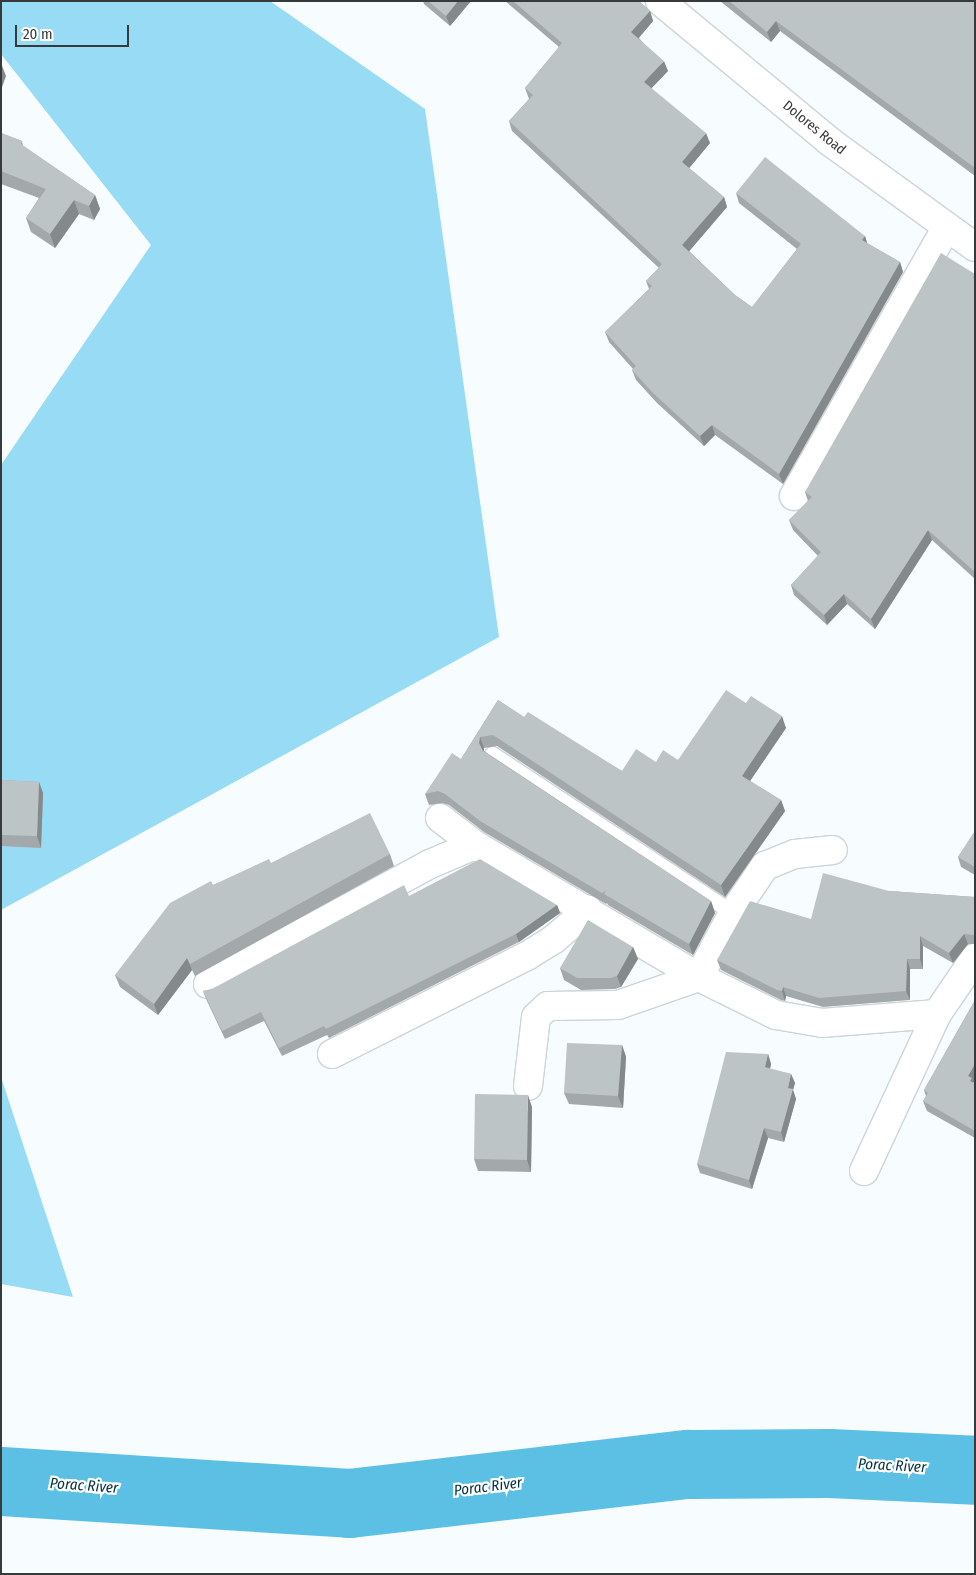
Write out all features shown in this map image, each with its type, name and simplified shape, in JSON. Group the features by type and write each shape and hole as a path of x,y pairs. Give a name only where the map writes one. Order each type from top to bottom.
{"street":[{"name":"Dolores Road","path":"660,1 829,142 975,247"},
{"path":"794,496 946,227"},
{"path":"440,818 475,845 699,977 776,1015 822,1023 937,1014"},
{"path":"208,984 430,864 475,845"},
{"path":"528,1086 536,1017 548,1006 618,1005 699,977 733,914 765,866 795,854 833,850"},
{"path":"332,1054 527,956 554,939 588,910"},
{"path":"864,1172 937,1014 972,971"}],"lane":[{"path":"492,754 733,914"}],"shaded area":[{"path":"1,1 270,1 425,109 499,637 1,910 1,465 151,245 1,54"},
{"path":"1,1077 73,1297 1,1284"}],"building":[{"path":"428,1 458,1 446,16"},
{"path":"513,1 639,1 650,11 631,32 664,61 644,82 706,133 682,162 724,197 682,245 735,295 752,307 801,244 736,193 765,157 865,236 862,240 900,262 779,474 712,425 700,436 653,393 632,370 636,366 605,332 652,286 646,281 662,264 509,121 533,95 525,88 562,43"},
{"path":"729,1 975,1 975,168 776,21 767,32"},
{"path":"1,133 22,141 21,144 95,195 89,206 74,200 50,234 26,218 46,189 1,171"},
{"path":"941,253 975,274 973,278 975,279 975,572 928,530 871,619 844,594 824,615 791,585 821,552 789,520 812,497 805,492"},
{"path":"726,690 746,703 751,696 782,716 742,776 781,800 721,885 493,735 480,737 479,743 483,751 711,901 689,944 604,894 606,890 602,893 480,821 445,794 438,791 425,794 452,753 461,759 498,700 524,717 528,712 622,771 636,749 656,762 663,750 678,760"},
{"path":"1,780 39,782 37,836 1,835"},
{"path":"370,813 390,854 190,964 187,958 154,1004 115,975 170,903 211,881 213,885 269,859 271,863"},
{"path":"975,831 975,867 958,857"},
{"path":"480,859 557,905 516,934 326,1029 324,1026 279,1048 261,1012 222,1031 203,991 212,989 404,885 409,896"},
{"path":"823,873 889,891 975,897 975,935 964,934 949,953 920,936 920,959 907,959 906,991 819,998 783,987 782,991 777,990 717,960 750,901 811,919"},
{"path":"588,920 633,947 617,976 611,978 577,978 560,968"},
{"path":"975,1000 975,1064 968,1076 972,1078 970,1081 975,1084 975,1131 923,1101 928,1093 924,1090"},
{"path":"567,1043 622,1045 618,1096 564,1093"},
{"path":"726,1052 768,1054 765,1067 791,1074 788,1088 793,1089 781,1132 764,1128 749,1180 697,1164"},
{"path":"475,1094 528,1095 527,1160 474,1159"}],"waterway":[{"name":"Porac River","path":"1,1481 349,1503 688,1464 829,1463 975,1470"}]}
